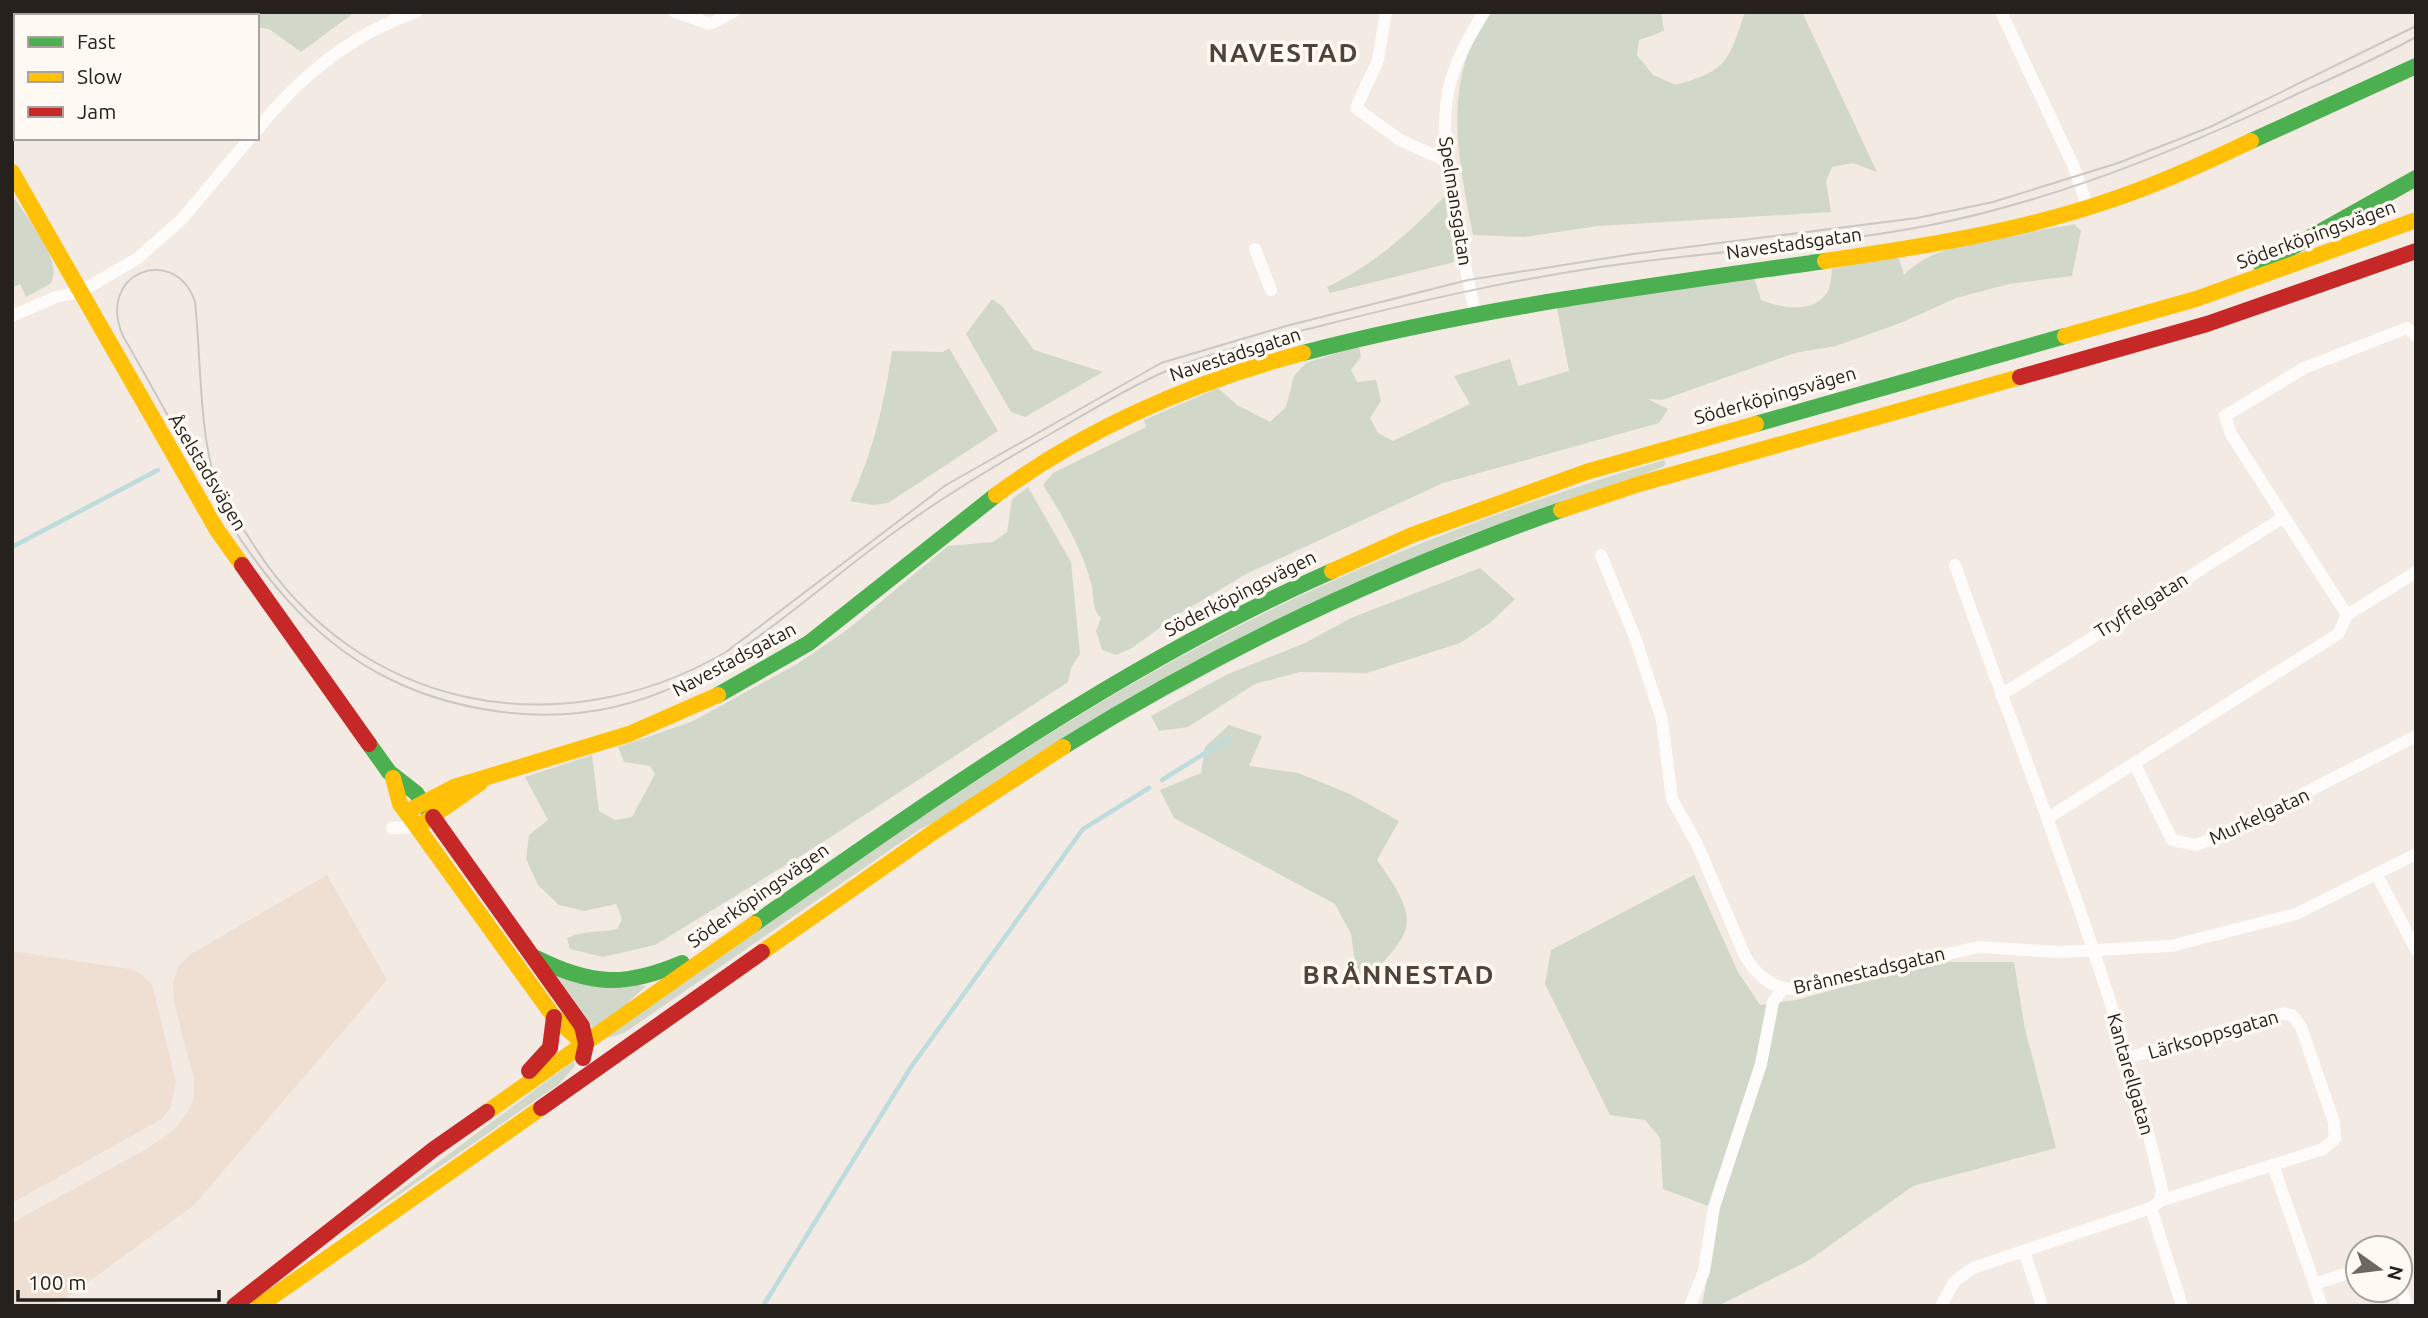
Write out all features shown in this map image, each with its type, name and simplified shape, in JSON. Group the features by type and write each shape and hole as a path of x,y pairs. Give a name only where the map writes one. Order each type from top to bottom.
{"main road":[{"name":"Navestadsgatan","path":"406,811 422,801 488,777 611,740 671,716 755,676 856,609 972,514 1018,481 1067,450 1188,389 1295,355 1377,333 1475,314 1720,275 1810,264 2059,217 2139,191 2416,66"},
{"name":"Åselstadsvägen","path":"12,172 217,530 393,778 406,811 417,827 554,1017 572,1036 586,1044"},
{"path":"2196,299 2342,222 2416,178"},
{"name":"Söderköpingsvägen","path":"234,1306 434,1149 941,792 1087,699 1196,636 1343,565 1475,511 1629,458 2196,299 2416,220"},
{"path":"259,1306 627,1046 1043,759 1237,646 1440,554 1639,484 2194,328 2363,272 2416,251"},
{"path":"2363,272 2416,262"},
{"name":"Navestadsgatan","path":"417,827 488,777"},
{"name":"Åselstadsvägen","path":"393,778 416,793 422,801 582,1026 586,1044"},
{"path":"533,957 565,974 611,984 663,971 729,940"},
{"path":"434,1149 542,1060 553,1046 554,1017"},
{"path":"572,1087 586,1044 609,1049 627,1046"}],"street":[{"path":"259,128 297,85 355,40 416,12"},
{"path":"675,12 710,24 733,12"},
{"path":"1387,12 1378,60 1356,108 1400,140 1447,161"},
{"name":"Spelmansgatan","path":"1475,314 1447,161 1445,113 1450,82 1460,53 1484,12"},
{"path":"2001,12 2073,165 2088,208"},
{"path":"12,316 56,297 80,292 138,258 161,239 207,191 248,140"},
{"path":"1255,249 1271,290"},
{"path":"2347,615 2231,434 2225,416 2304,368 2337,357 2389,332 2407,328 2416,336"},
{"name":"Tryffelgatan","path":"2001,695 2284,517"},
{"name":"Brånnestadsgatan","path":"1601,555 1636,640 1662,720 1672,799 1697,844 1745,956 1754,970 1783,989 1796,989 1978,947 2059,952 2171,946 2296,914 2416,854"},
{"path":"1955,565 2093,949"},
{"path":"2048,818 2338,634 2347,615 2416,572"},
{"name":"Murkelgatan","path":"2135,765 2172,840 2195,845 2221,836 2301,798 2416,736"},
{"path":"2377,875 2416,950"},
{"name":"Kantarellgatan","path":"2093,949 2127,1058 2162,1190 2155,1205 2182,1306"},
{"path":"1690,1306 1704,1271 1714,1207 1761,1064 1773,1002 1783,989"},
{"name":"Lärksoppsgatan","path":"2127,1058 2284,1013 2293,1016 2301,1027 2334,1122 2335,1139 2323,1149 2273,1165"},
{"path":"1941,1306 1954,1282 1973,1268 2273,1165 2322,1306"},
{"path":"2024,1251 2042,1306"},
{"path":"2314,1284 2344,1274"}],"shaded area":[{"path":"327,875 387,980 194,1205 55,1306 12,1306 12,1223 148,1148 173,1131 188,1112 194,1098 194,1079 174,1002 173,983 178,967 191,954"},
{"path":"12,951 135,970 152,984 176,1082 170,1109 160,1120 12,1203"}],"green space":[{"path":"12,12 106,12 14,14 12,66"},
{"path":"355,12 301,52 269,29 259,27 259,14 111,14"},
{"path":"1492,12 1661,12 1664,31 1639,40 1637,55 1653,75 1676,85 1706,74 1724,62 1745,12 1802,12 1877,172 1853,163 1832,167 1826,181 1831,212 1598,226 1524,237 1473,235 1460,163 1457,115 1459,91 1474,40"},
{"path":"12,195 42,239 53,264 50,284 26,297 20,284 12,288"},
{"path":"1446,195 1458,259 1330,293 1327,287 1360,269 1391,247"},
{"path":"2074,224 2081,231 2072,276 2009,284 1956,298 1903,322 1836,346 1795,353 1662,400 1648,399 1668,409 1659,423 1443,483 1246,574 1176,616 1132,648 1116,655 1102,650 1096,631 1101,618 1094,606 1087,570 1071,532 1043,485 1053,473 1146,427 1144,420 1218,388 1237,405 1270,422 1286,407 1294,376 1306,363 1359,346 1361,357 1351,370 1357,382 1376,380 1381,401 1370,418 1378,433 1393,441 1470,404 1454,376 1510,359 1518,386 1569,371 1557,308 1754,277 1761,300 1787,307 1806,307 1822,299 1828,291 1832,269 1898,255 1904,275 1938,253 1960,246"},
{"path":"992,299 1002,306 1034,350 1103,372 1025,417 1011,412 966,334"},
{"path":"949,348 998,431 888,503 873,505 850,501 877,428 892,351 943,352"},
{"path":"1664,460 1666,463 1663,467 1459,538 919,830 624,1033 604,1039 909,825 1065,724 1145,676 1280,605 1387,557 1552,495"},
{"path":"1028,487 1071,562 1080,654 1071,668 1068,682 817,846 655,945 603,957 570,949 567,938 617,929 622,919 616,904 584,911 559,905 538,885 526,859 529,835 548,820 525,777 592,755 599,811 615,820 632,817 655,774 650,766 624,762 618,747 691,722 797,664 847,630 948,546 993,542 1007,532 1012,499"},
{"path":"1480,568 1515,599 1490,623 1460,643 1367,673 1300,672 1255,684 1188,727 1159,731 1151,716 1226,675 1305,643 1351,618"},
{"path":"1229,725 1262,736 1249,766 1298,773 1350,794 1399,821 1377,860 1403,902 1407,917 1406,930 1390,955 1359,990 1351,934 1335,904 1174,818 1160,790 1201,773 1205,747"},
{"path":"1694,875 1738,972 1760,1005 1796,1000 1936,962 2014,962 2025,1029 2056,1148 1913,1186 1808,1261 1718,1306 1702,1306 1719,1210 1663,1189 1660,1138 1645,1120 1610,1115 1545,984 1551,950"},
{"path":"555,974 646,986 596,1032"},
{"path":"575,1060 574,1067 559,1084 332,1241"}],"waterway":[{"path":"12,547 158,470"},
{"path":"1162,780 1229,738"},
{"path":"763,1306 911,1067 1083,829 1149,788"}],"tram line":[{"path":"2416,26 2210,127 2118,163 1993,202 1917,218 1633,254 1468,280 1286,326 1161,363 946,485 726,652 662,682 596,700 531,704 466,697 405,677 348,645 297,601 253,544 218,488 206,438 195,302 185,284 171,273 156,270 140,273 128,282 119,297 117,315 124,338 231,525 270,580 316,628 369,668 434,697 511,713 572,714 627,704 678,685 724,660 769,629 903,526 960,487 1124,392 1184,364 1245,345 1367,314 1521,280 1638,262 1854,238 1974,215 2069,188 2161,154 2342,74 2416,37"}],"traffic: fast":[{"path":"2251,141 2416,66"},
{"path":"2261,265 2416,178"},
{"path":"1303,353 1498,311 1825,261"},
{"path":"1756,424 2065,336"},
{"path":"718,695 809,643 996,495"},
{"path":"1063,747 1183,677 1306,614 1432,559 1561,510"},
{"path":"754,924 963,779 1106,689 1255,607 1332,571"},
{"path":"369,744 389,772 416,793 427,809"},
{"path":"536,958 574,974 609,980 643,976 682,963"}],"traffic: slow":[{"path":"1825,261 1968,237 2074,212 2163,181 2251,141"},
{"path":"12,172 217,530 242,565"},
{"path":"2065,336 2196,299 2416,220"},
{"path":"996,495 1067,448 1143,409 1222,378 1303,353"},
{"path":"1561,510 1639,484 2020,377"},
{"path":"1332,571 1412,535 1586,472 1756,424"},
{"path":"406,812 454,787 629,734 718,695"},
{"path":"762,952 935,831 1063,747"},
{"path":"393,778 400,804 417,827 480,783"},
{"path":"417,827 554,1017 583,1043"},
{"path":"487,1112 754,924"},
{"path":"259,1306 541,1108"}],"traffic: jam":[{"path":"2020,377 2207,324 2416,251"},
{"path":"242,565 369,744"},
{"path":"433,817 582,1026 586,1044 583,1058"},
{"path":"541,1108 762,952"},
{"path":"529,1071 550,1048 554,1017"},
{"path":"234,1306 434,1149 487,1112"}],"district":[{"name":"NAVESTAD","path":"1284,53"},
{"name":"BRÅNNESTAD","path":"1399,975"}]}
